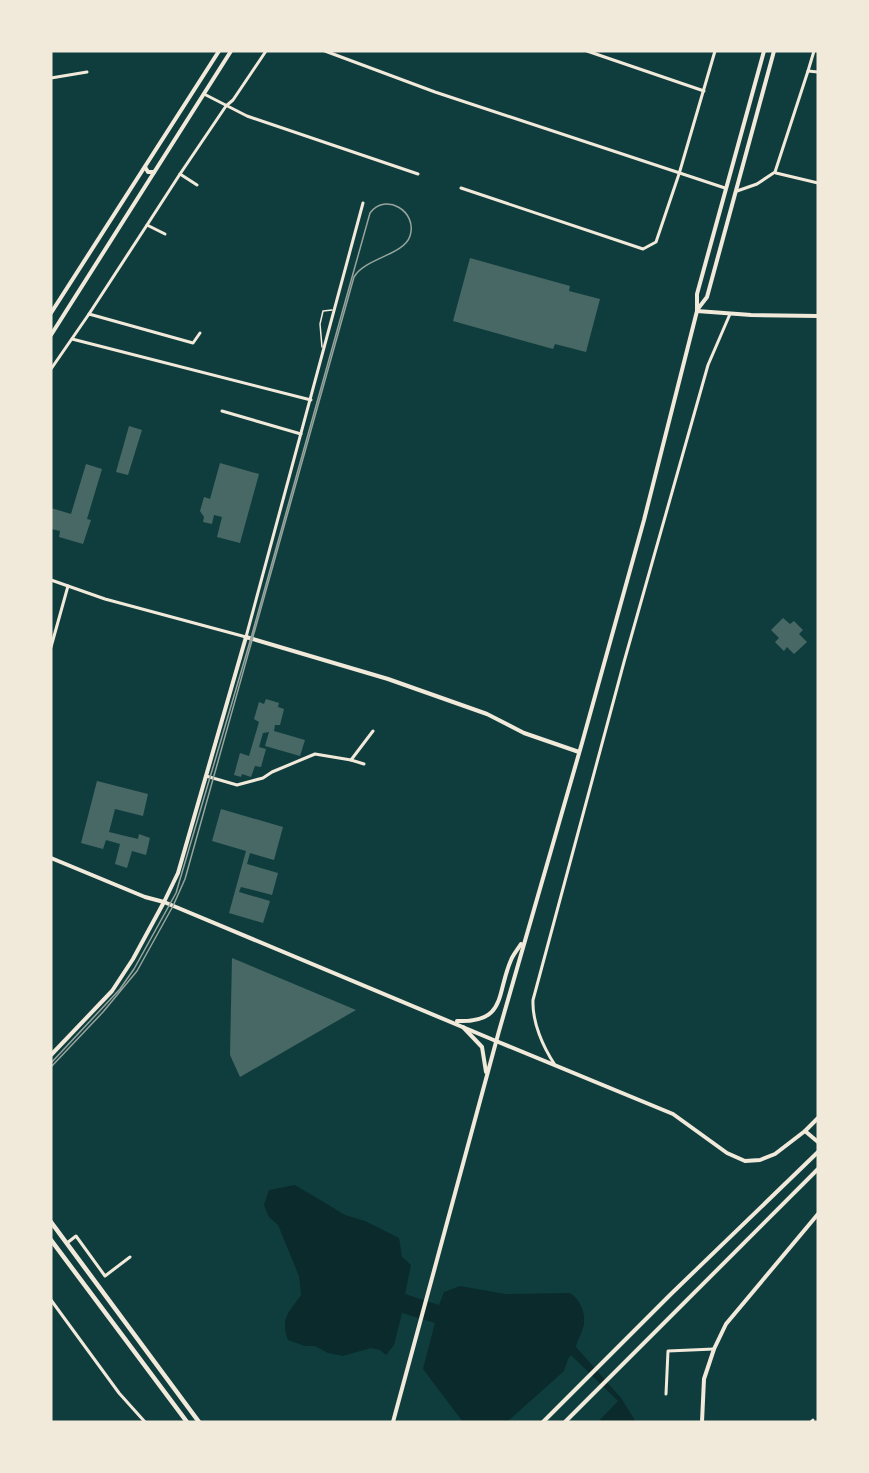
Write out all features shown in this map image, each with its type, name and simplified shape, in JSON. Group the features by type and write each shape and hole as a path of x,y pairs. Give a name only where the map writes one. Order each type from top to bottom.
{"main road":[{"path":"51,313 219,51"},
{"path":"51,335 231,51"},
{"path":"393,1421 486,1075 644,520 697,311 697,294 764,51"},
{"path":"697,311 707,297 774,51"},
{"path":"145,166 148,172 154,172"},
{"path":"697,311 818,316"},
{"path":"51,1055 112,991 133,959 178,873 246,637 420,690 487,714 525,733 579,752"},
{"path":"51,858 145,897 164,902 673,1114 727,1154 745,1161 760,1160 775,1154 818,1118"},
{"path":"453,1021 480,1020 496,1008 511,959 524,940"},
{"path":"461,1025 482,1047 486,1075"},
{"path":"805,1131 818,1142"},
{"path":"543,1422 818,1152"},
{"path":"565,1422 818,1169"},
{"path":"702,1422 704,1379 714,1349 726,1324 818,1214"},
{"path":"51,1222 199,1422"},
{"path":"51,1240 187,1422"}],"street":[{"path":"51,369 225,106 233,100 266,51"},
{"path":"325,51 435,92 725,188"},
{"path":"588,51 704,91"},
{"path":"461,188 643,249 656,242 680,174 715,51"},
{"path":"735,191 757,184 776,172 814,51"},
{"path":"808,71 818,72"},
{"path":"51,78 87,72"},
{"path":"203,94 247,116 418,174"},
{"path":"776,172 818,183"},
{"path":"180,174 197,185"},
{"path":"51,580 105,599 246,637 363,202"},
{"path":"147,225 165,234"},
{"path":"89,314 193,343 200,333"},
{"path":"555,1066 548,1054 532,1011 533,1000 624,662 702,385 730,314"},
{"path":"72,339 311,400"},
{"path":"222,411 301,435"},
{"path":"51,647 68,586"},
{"path":"351,760 373,731"},
{"path":"206,776 237,785 263,778 315,754 364,764"},
{"path":"67,1243 76,1236 105,1276 130,1257"},
{"path":"51,1300 119,1393 145,1422"},
{"path":"666,1394 668,1351 714,1349"}],"lane":[{"path":"323,349 320,324 323,310 333,310"}],"water":[{"path":"295,1185 345,1215 365,1221 399,1238 402,1257 411,1265 405,1294 439,1305 444,1292 460,1286 505,1294 570,1293 580,1304 584,1313 583,1328 576,1347 621,1398 636,1422 598,1422 618,1401 571,1355 564,1371 507,1422 463,1422 423,1369 435,1323 402,1313 394,1345 386,1355 380,1350 371,1348 343,1356 288,1340 285,1321 301,1295 299,1276 278,1225 269,1217 264,1205 269,1190"}],"building":[{"path":"470,258 570,286 569,291 600,299 586,352 555,344 553,349 453,321"},
{"path":"129,426 142,430 128,475 116,472"},
{"path":"220,463 259,474 240,543 217,537 222,517 214,515 212,524 203,522 204,517 200,511 204,497 210,499"},
{"path":"86,464 102,469 87,519 91,520 83,544 59,537 60,531 51,529 51,508 71,514"},
{"path":"783,618 790,624 794,621 803,630 799,634 807,642 794,654 787,647 784,651 775,642 779,638 771,630"},
{"path":"266,699 279,703 278,707 284,709 280,725 275,725 274,731 305,740 300,756 265,746 269,732 263,733 259,747 266,749 261,767 255,766 251,777 242,774 241,777 234,775 240,753 249,756 259,722 254,719 259,702 264,704"},
{"path":"97,781 148,794 143,816 115,809 109,832 138,839 139,834 150,838 146,855 132,851 127,868 115,864 120,844 106,840 103,849 81,843"},
{"path":"221,809 283,827 274,860 250,853 247,864 278,873 272,895 241,887 239,892 270,901 263,923 229,913 246,851 212,841"},
{"path":"232,958 356,1010 240,1077 230,1055"}],"tram line":[{"path":"51,1063 120,989 134,969 176,893 251,638 370,213 376,207 384,204 399,207 409,219 410,236 400,248 367,265 354,277 185,879 173,906 137,971 103,1012 51,1067"}]}
